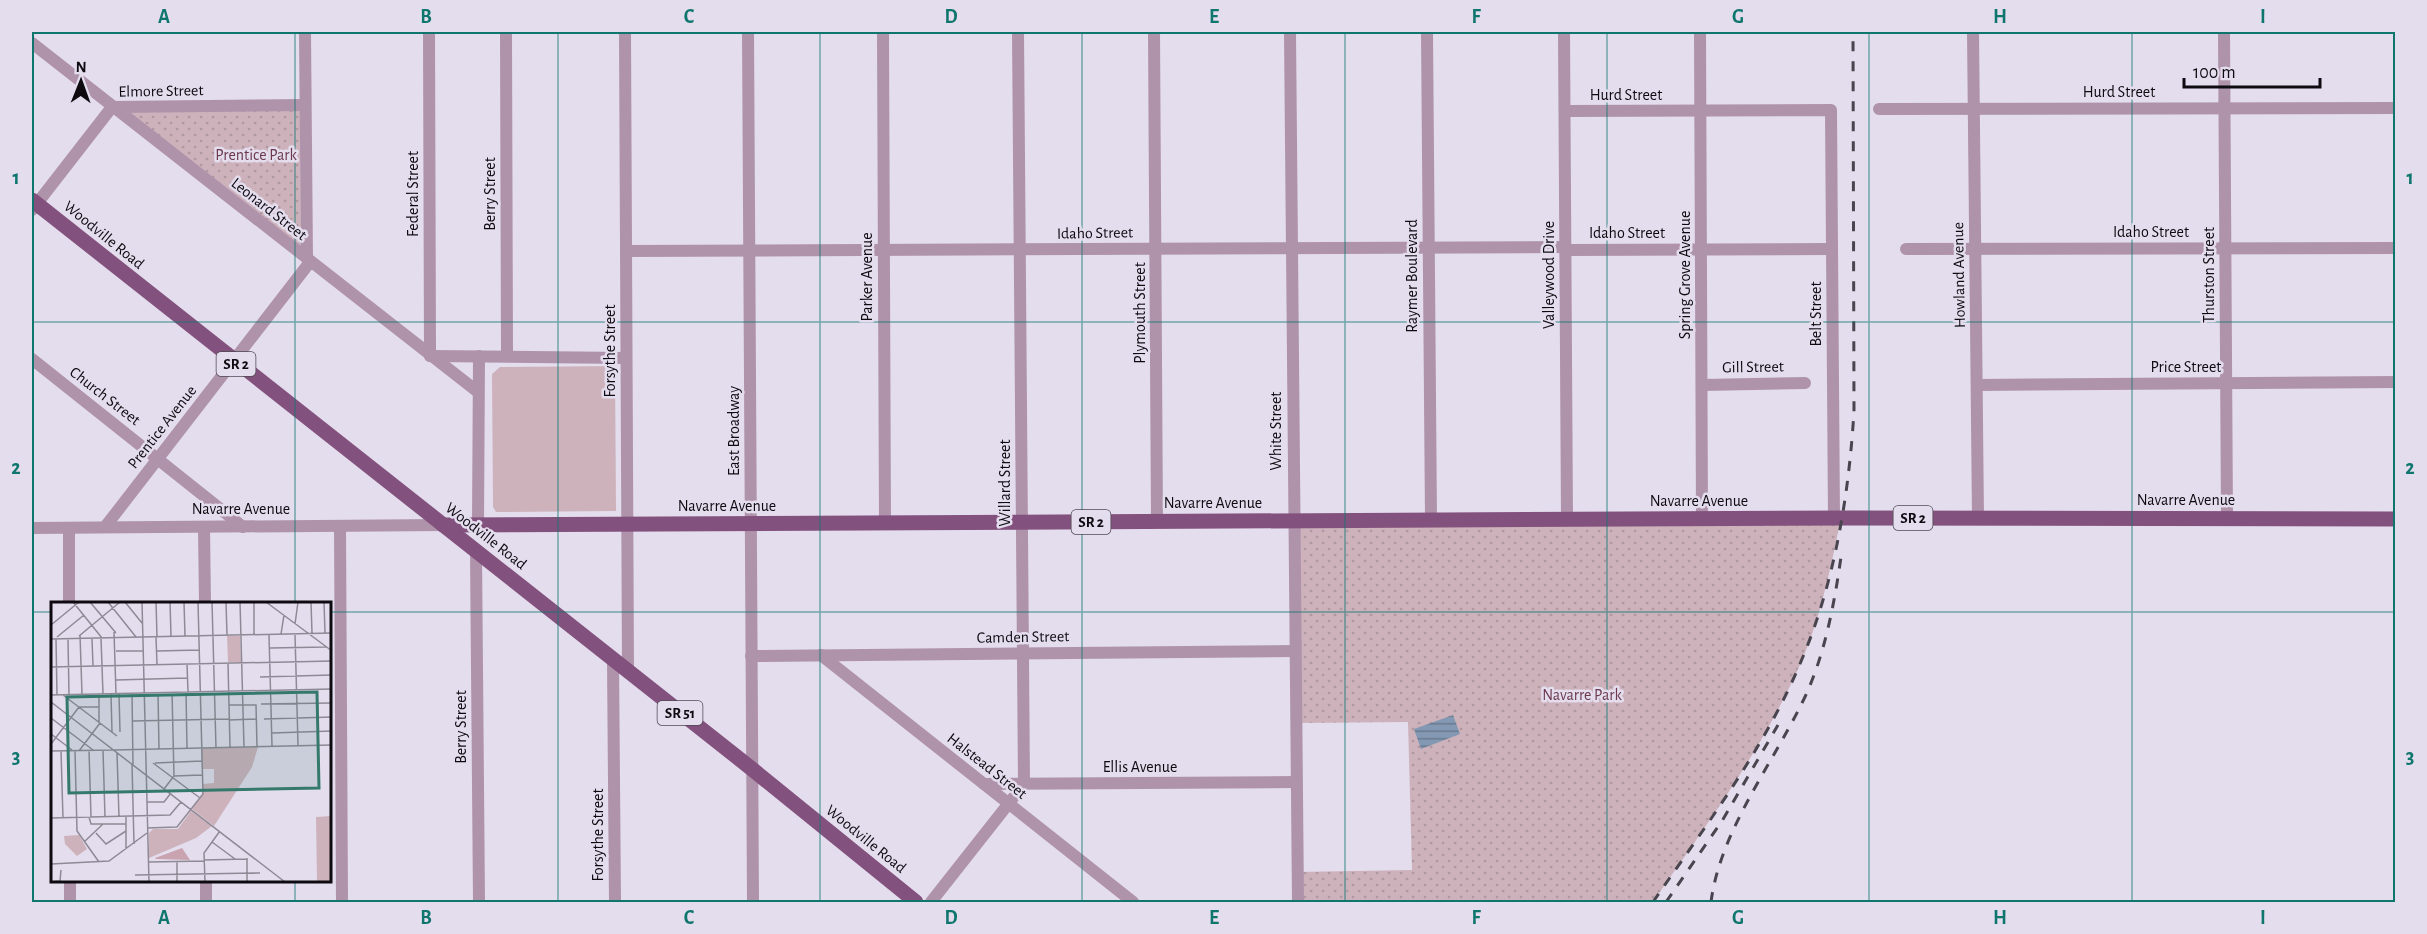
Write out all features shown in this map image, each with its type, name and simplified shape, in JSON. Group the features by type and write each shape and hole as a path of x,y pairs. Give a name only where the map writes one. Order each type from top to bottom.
{"main road":[{"name":"Woodville Road","path":"33,205 752,769 916,903"},
{"name":"Navarre Avenue","path":"443,525 1834,518 2396,519"}],"street":[{"path":"305,32 308,261"},
{"name":"Federal Street","path":"429,32 430,356"},
{"name":"Berry Street","path":"506,32 507,356"},
{"name":"Forsythe Street","path":"625,32 628,671"},
{"name":"East Broadway","path":"748,32 753,903"},
{"name":"Parker Avenue","path":"883,32 885,523"},
{"name":"Willard Street","path":"1018,32 1024,784"},
{"name":"Plymouth Street","path":"1154,32 1157,522"},
{"name":"White Street","path":"1290,32 1298,903"},
{"name":"Raymer Boulevard","path":"1427,32 1431,520"},
{"name":"Valleywood Drive","path":"1564,32 1567,519"},
{"name":"Spring Grove Avenue","path":"1700,32 1702,519"},
{"name":"Howland Avenue","path":"1973,32 1978,518"},
{"name":"Thurston Street","path":"2224,32 2227,518"},
{"name":"Leonard Street","path":"32,43 478,392"},
{"name":"Elmore Street","path":"33,205 112,107 306,105"},
{"name":"Hurd Street","path":"1879,109 2396,108"},
{"name":"Hurd Street","path":"1565,111 1831,110"},
{"name":"Belt Street","path":"1831,110 1834,518"},
{"name":"Idaho Street","path":"626,251 1429,247 1832,249"},
{"name":"Idaho Street","path":"1906,249 2396,248"},
{"name":"Prentice Avenue","path":"105,527 308,261"},
{"path":"430,356 626,358"},
{"path":"478,525 479,356"},
{"name":"Church Street","path":"32,359 243,527"},
{"name":"Price Street","path":"1977,385 2396,382"},
{"name":"Gill Street","path":"1702,385 1805,383"},
{"path":"32,519 37,528"},
{"name":"Navarre Avenue","path":"37,528 443,525"},
{"path":"340,526 342,903"},
{"path":"204,527 204,602"},
{"path":"69,528 69,602"},
{"name":"Berry Street","path":"477,552 479,903"},
{"name":"Camden Street","path":"751,656 1295,651"},
{"name":"Halstead Street","path":"820,655 1133,903"},
{"name":"Forsythe Street","path":"613,660 615,903"},
{"name":"Ellis Avenue","path":"984,784 1296,782"},
{"path":"931,903 1024,784"},
{"path":"70,883 70,903"},
{"path":"206,883 206,903"}],"green space":[{"name":"Prentice Park","path":"300,110 301,247 125,111"},
{"path":"615,366 616,511 496,512 493,507 492,374 500,367"},
{"name":"Navarre Park","path":"1841,518 1816,624 1788,691 1734,784 1653,902 1298,902 1297,872 1412,870 1408,722 1296,723 1293,521"}],"water":[{"path":"1453,715 1460,734 1421,749 1414,729"}],"railway":[{"path":"1653,902 1734,785 1771,723 1814,629 1832,568 1844,505 1854,411 1853,32"},
{"path":"1711,902 1716,876 1736,825 1810,686 1831,613 1841,557"},
{"path":"1666,902 1722,821 1778,725"}]}
